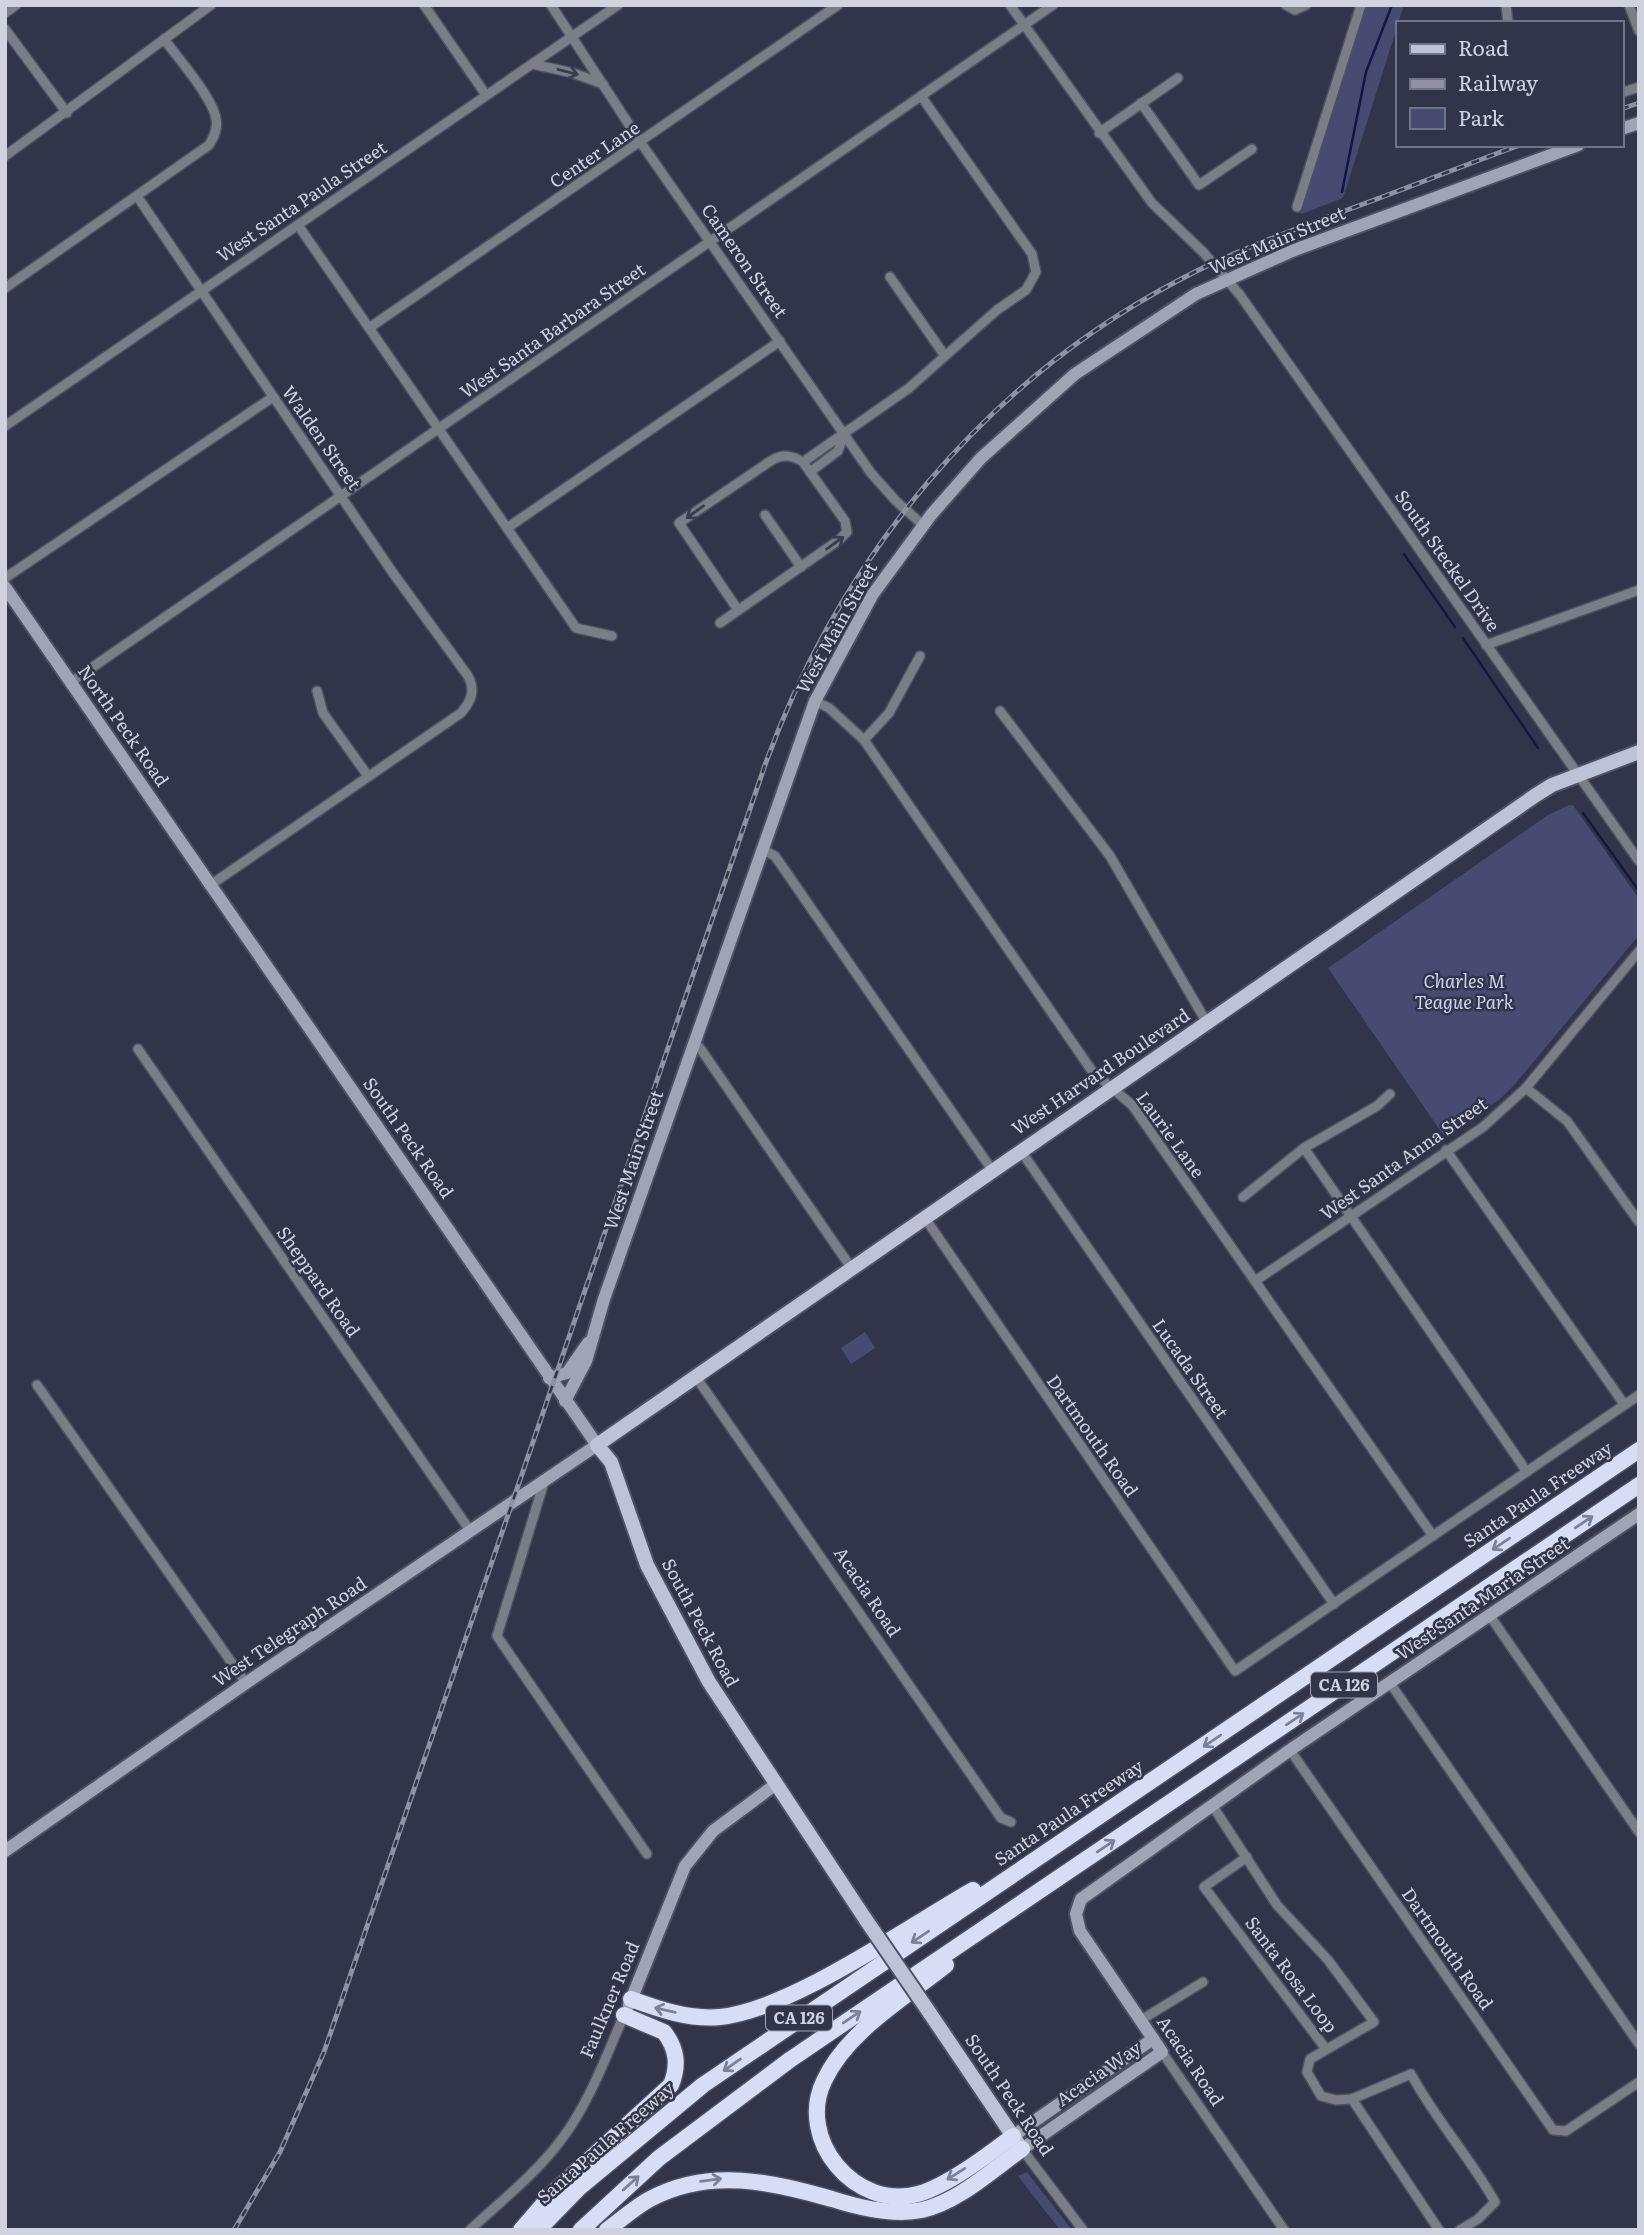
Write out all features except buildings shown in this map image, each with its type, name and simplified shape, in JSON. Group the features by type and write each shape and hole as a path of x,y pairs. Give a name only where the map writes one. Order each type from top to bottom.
{"highway":[{"name":"Santa Paula Freeway","path":"538,2230 580,2187 703,2085 1639,1450"},
{"name":"CA 126","path":"581,2230 659,2158 723,2109 1049,1884 1639,1485"},
{"path":"631,1999 660,2010 707,2018 735,2015 764,2006 836,1969 1078,1829"},
{"path":"1017,2142 932,2189 903,2196 880,2194 853,2182 832,2162 820,2131 820,2092 832,2066 866,2029 1049,1884"},
{"path":"521,2230 553,2193 671,2085 677,2065 668,2037 664,2032 624,2015"},
{"path":"607,2230 649,2199 698,2182 723,2179 782,2186 881,2210 920,2210 951,2198 1017,2142"}],"main road":[{"name":"West Harvard Boulevard","path":"597,1445 992,1170 1322,946 1485,829 1552,785 1639,752"},
{"name":"South Peck Road","path":"597,1445 611,1462 643,1557 662,1598 709,1682 1017,2142"}],"street":[{"path":"5,13 16,5"},
{"path":"5,156 211,5"},
{"path":"424,5 486,95"},
{"name":"Cameron Street","path":"551,5 641,143 878,483 923,525"},
{"name":"West Santa Paula Street","path":"5,426 618,5"},
{"name":"Center Lane","path":"369,328 838,5"},
{"name":"South Steckel Drive","path":"1010,5 1099,133 1152,203 1205,253 1334,425 1576,776 1639,861"},
{"name":"West Santa Barbara Street","path":"71,682 1053,5"},
{"path":"1286,5 1295,10 1306,5"},
{"path":"1297,207 1361,5"},
{"path":"1629,5 1639,31"},
{"path":"5,29 67,113"},
{"path":"5,288 209,145 217,128 214,109 164,39"},
{"path":"532,64 573,73 603,84"},
{"path":"1099,133 1178,78"},
{"path":"803,462 909,388 997,310 1026,290 1036,272 1032,254 921,96"},
{"path":"1141,103 1199,185 1252,149"},
{"name":"West Main Street","path":"565,1401 586,1361 604,1299 815,701 873,594 923,525 981,458 1075,374 1152,321 1226,281 1292,251 1573,147"},
{"name":"Walden Street","path":"136,196 468,676 473,691 461,713 368,776"},
{"path":"298,225 576,628 612,636"},
{"path":"890,277 945,356"},
{"path":"507,528 780,341"},
{"path":"5,578 273,397"},
{"path":"810,472 838,451 844,434"},
{"path":"720,623 847,532 845,521 803,462 794,456 779,456 679,523 738,610"},
{"path":"765,515 801,566"},
{"name":"North Peck Road","path":"5,587 209,886"},
{"path":"1486,645 1639,590"},
{"path":"864,740 889,713 920,656"},
{"path":"209,886 368,776 323,713 317,691"},
{"name":"Laurie Lane","path":"815,701 829,708 864,740 1092,1072 1132,1105 1433,1536"},
{"path":"1000,711 1110,856 1208,1023"},
{"path":"762,849 775,856 992,1170"},
{"name":"South Peck Road","path":"209,886 597,1445"},
{"name":"West Santa Anna Street","path":"1255,1281 1483,1127 1526,1088 1639,951"},
{"path":"693,1043 700,1048 852,1269"},
{"name":"Sheppard Road","path":"138,1049 471,1532"},
{"path":"1526,1088 1567,1121 1639,1222"},
{"path":"1242,1197 1304,1148 1377,1106 1390,1094"},
{"path":"1304,1148 1527,1472"},
{"path":"1446,1150 1624,1404"},
{"name":"Lucada Street","path":"1021,1151 1334,1604"},
{"name":"Dartmouth Road","path":"925,1218 1236,1671 1334,1604"},
{"path":"549,1378 567,1373 596,1331"},
{"name":"Acacia Road","path":"696,1377 1001,1818 1011,1822"},
{"path":"37,1385 246,1683"},
{"path":"1334,1604 1639,1395"},
{"name":"West Telegraph Road","path":"5,1851 246,1683 597,1445"},
{"path":"545,1479 497,1636 647,1854"},
{"name":"West Santa Maria Street","path":"1106,1882 1290,1750 1639,1514"},
{"path":"1490,1616 1639,1832"},
{"path":"1390,1683 1639,2044"},
{"name":"Dartmouth Road","path":"1290,1750 1545,2120 1560,2132 1639,2082"},
{"name":"Faulkner Road","path":"470,2230 544,2161 582,2109 631,1999 685,1866 713,1831 776,1784"},
{"name":"Santa Rosa Loop","path":"1212,1805 1247,1857 1277,1905 1328,1960 1374,2022 1326,2049 1204,1887 1247,1857"},
{"name":"Acacia Road","path":"1106,1882 1082,1899 1076,1914 1077,1923 1284,2230"},
{"path":"1141,2020 1203,1982"},
{"name":"Acacia Way","path":"1017,2142 1153,2039"},
{"path":"1326,2049 1307,2062 1307,2072 1321,2096 1336,2100 1352,2099 1410,2074 1428,2106 1483,2180 1495,2202 1478,2220 1460,2230"},
{"name":"Acacia Way","path":"1017,2142 1162,2052"},
{"path":"1352,2099 1438,2230"},
{"name":"South Peck Road","path":"1017,2142 1083,2230"}],"green space":[{"path":"1366,5 1404,5 1399,21 1396,21 1396,30 1343,198 1302,214 1299,212"},
{"name":"Charles M Teague Park","path":"1573,805 1639,899 1639,935 1516,1083 1499,1100 1444,1136 1328,968 1548,815"},
{"path":"865,1332 875,1348 851,1364 841,1348"},
{"path":"1027,2172 1072,2230 1060,2230 1018,2176"}],"waterway":[{"path":"1342,192 1366,72 1392,5"},
{"path":"1404,554 1455,627"},
{"path":"1463,638 1538,748"},
{"path":"1583,813 1639,891"}],"railway":[{"path":"1623,108 1639,103"},
{"path":"234,2230 280,2152 324,2052 765,765 796,689 834,616 878,547 928,483 983,423 1044,369 1110,321 1181,279 1242,250 1515,147"}]}
